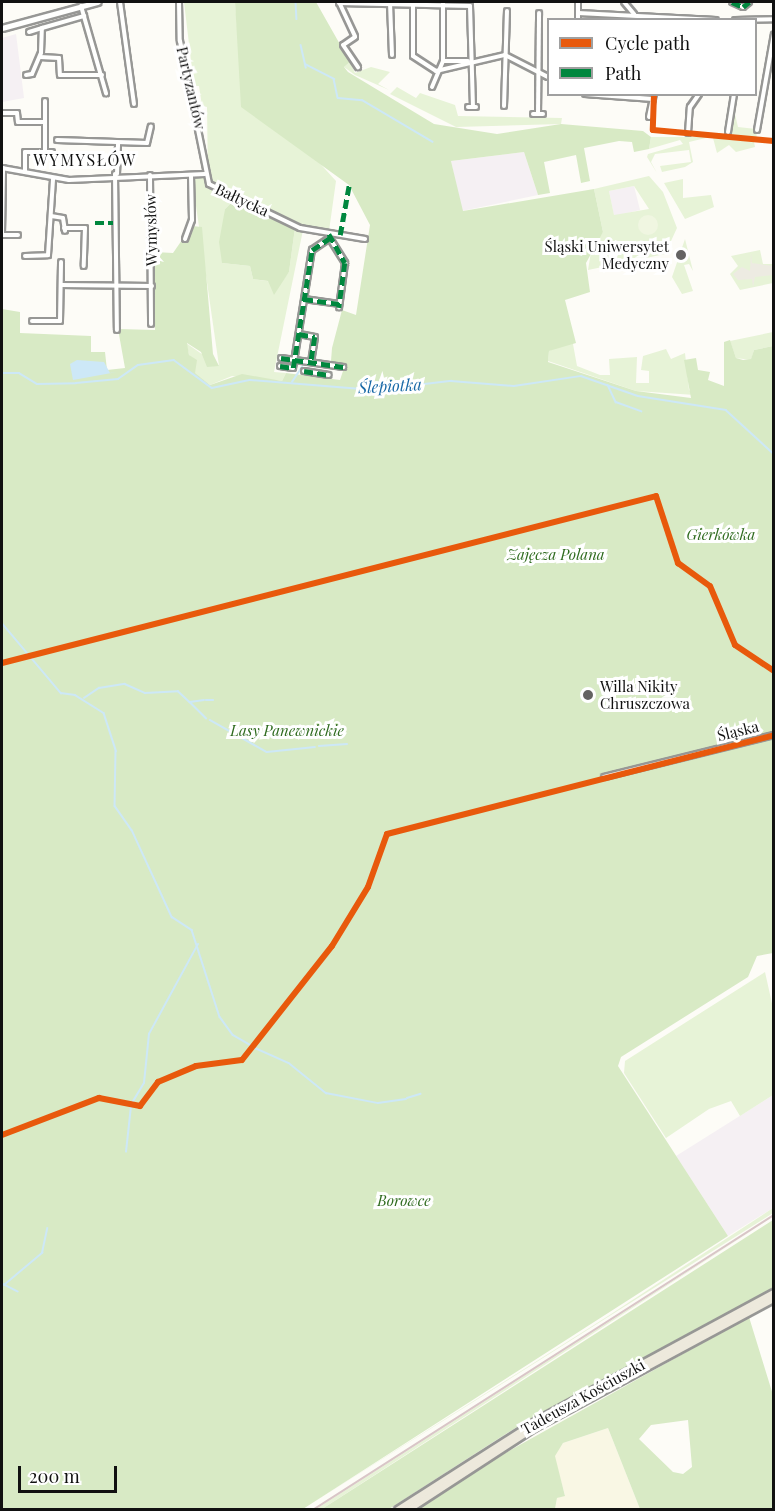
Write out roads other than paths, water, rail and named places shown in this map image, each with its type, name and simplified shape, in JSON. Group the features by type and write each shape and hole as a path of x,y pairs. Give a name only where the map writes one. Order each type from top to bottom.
{"main road":[{"name":"Tadeusza Kościuszki","path":"398,1509 537,1421 774,1293"},
{"name":"Tadeusza Kościuszki","path":"408,1509 534,1428 774,1299"}],"street":[{"path":"2,28 98,2"},
{"path":"120,2 134,104"},
{"name":"Partyzantów","path":"179,2 180,40 201,124 205,174"},
{"path":"358,67 343,45 355,37 339,2 464,3 472,9 473,107"},
{"path":"413,2 413,56 435,71 505,55 547,75"},
{"path":"578,2 578,18"},
{"path":"624,2 634,14"},
{"path":"732,2 743,7 749,2"},
{"path":"390,3 392,54"},
{"path":"432,87 435,71 443,61 443,3"},
{"path":"81,6 106,93"},
{"path":"503,106 507,11"},
{"path":"538,114 539,13"},
{"path":"578,13 698,18"},
{"path":"29,32 84,16"},
{"path":"757,19 774,19"},
{"path":"26,75 32,74 40,57 42,28"},
{"path":"757,130 774,34"},
{"path":"40,57 59,58 61,75 102,75"},
{"path":"443,61 472,62"},
{"path":"631,96 654,97 649,117"},
{"path":"688,133 690,107 698,96"},
{"path":"728,132 734,96"},
{"path":"45,100 45,152"},
{"path":"2,113 17,113 18,122 45,122"},
{"path":"57,140 118,144 147,143 151,126"},
{"path":"117,330 114,286 118,144"},
{"path":"25,172 25,152 52,152"},
{"name":"Bałtycka","path":"18,235 2,235 2,168 52,179 116,174 191,176 205,174 212,187 297,227 330,236 365,239"},
{"name":"Wymysłów","path":"150,175 151,324"},
{"path":"185,239 192,220 191,176"},
{"path":"25,256 48,255 52,179"},
{"path":"64,213 65,229 85,228 84,266"},
{"path":"51,216 64,219"},
{"path":"280,366 293,368 295,360 304,299 313,248 330,236 345,263 339,306 304,299"},
{"path":"32,321 60,321 61,262"},
{"name":"Wymysłów","path":"61,285 152,286"},
{"path":"299,334 315,337 311,362"},
{"path":"281,358 343,367"},
{"path":"304,371 326,374 325,364"},
{"name":"Śląska","path":"604,777 774,735"}],"water":[{"path":"77,360 104,362 110,373 117,372 73,380 70,364"}],"waterway":[{"path":"296,2 297,19"},
{"path":"301,45 306,67"},
{"path":"305,64 334,79 338,98 362,100 433,142"},
{"name":"Ślepiotka","path":"2,373 19,373 37,384 76,383 118,379 138,365 174,360 212,388 250,380 374,390 451,381 514,386 581,376 638,396 726,410 774,454"},
{"path":"292,382 302,367"},
{"path":"608,385 616,402 641,411"},
{"path":"2,623 61,693 75,695 104,713 116,751 115,806 132,830 172,917 192,930 220,1017 233,1035 250,1045"},
{"path":"84,698 99,688 125,684 145,693 178,691 190,702 204,700"},
{"path":"206,700 213,700"},
{"path":"190,702 206,718"},
{"path":"210,720 267,752 315,747"},
{"path":"319,746 347,744"},
{"path":"132,1103 144,1083 149,1034 198,944"},
{"path":"253,1047 289,1063 326,1093 378,1103 406,1099"},
{"path":"407,1098 420,1094"},
{"path":"126,1152 131,1106"},
{"path":"18,1292 4,1285 42,1253 47,1229"}],"railway":[{"path":"313,1510 774,1215"}],"place":[{"name":"Śląski Uniwersytet Medyczny","path":"681,255"},
{"name":"Willa Nikity Chruszczowa","path":"588,695"}],"district":[{"name":"WYMYSŁÓW","path":"85,160"}],"park label":[{"name":"Gierkówka","path":"721,535"},
{"name":"Zajęcza Polana","path":"556,555"},
{"name":"Lasy Panewnickie","path":"287,731"},
{"name":"Borowce","path":"404,1201"}]}
